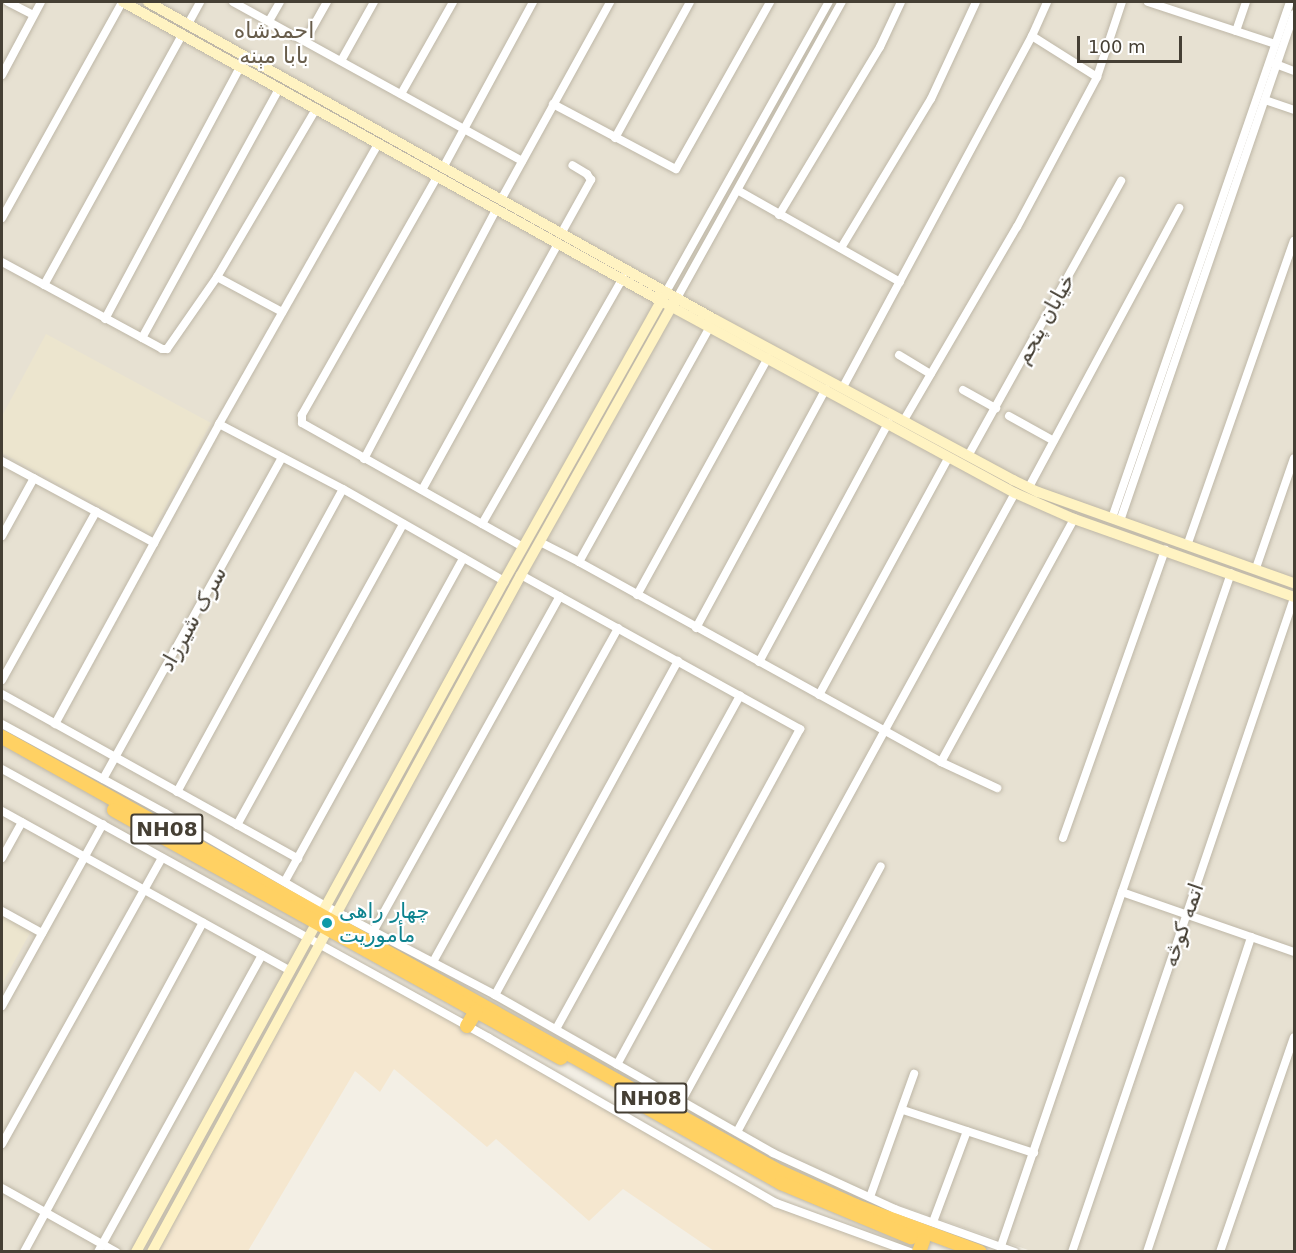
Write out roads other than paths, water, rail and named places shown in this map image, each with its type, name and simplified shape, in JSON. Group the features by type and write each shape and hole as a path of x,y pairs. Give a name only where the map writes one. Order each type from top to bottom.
{"highway":[{"name":"NH08","path":"2,737 780,1172 856,1206 980,1251"},
{"name":"NH08","path":"2,747 328,918 476,1011 772,1179 921,1246 952,1251"},
{"path":"467,1026 476,1011"},
{"path":"861,1234 865,1220"}],"street":[{"path":"8,2 33,15"},
{"path":"2,75 40,2"},
{"path":"2,218 123,2 136,5 240,67 558,244 664,297"},
{"path":"148,2 562,232 674,303 843,387 968,456 1074,519 1294,597"},
{"path":"188,24 200,2"},
{"path":"233,2 522,160"},
{"path":"269,21 280,2"},
{"path":"305,41 327,2"},
{"path":"341,61 374,2"},
{"path":"401,94 453,2"},
{"path":"444,166 533,2"},
{"path":"502,198 610,2"},
{"path":"615,138 690,2"},
{"path":"553,105 676,169 771,2"},
{"path":"328,918 496,595 829,2"},
{"path":"152,1251 314,941 739,191 804,66 842,2"},
{"path":"779,214 880,47 901,2"},
{"path":"842,248 931,99 976,2"},
{"path":"843,387 1032,36 1047,2"},
{"path":"904,420 1017,227 1096,77 1122,2"},
{"path":"1148,2 1172,5 1275,44"},
{"path":"1236,31 1246,2"},
{"path":"1116,520 1290,2"},
{"path":"1116,520 1294,14"},
{"path":"44,285 182,34"},
{"path":"1032,36 1096,77"},
{"path":"1268,62 1294,71"},
{"path":"105,319 240,67"},
{"path":"142,338 279,89"},
{"path":"1265,100 1294,111"},
{"path":"2,262 165,350 169,348 217,277 316,110"},
{"path":"55,724 219,424 378,144"},
{"path":"562,232 591,180 587,174 572,165"},
{"path":"437,177 302,415 302,423 309,429 523,547"},
{"name":"خیابان پنجم","path":"968,456 1121,181"},
{"path":"739,191 900,282"},
{"path":"1033,494 1054,441 1179,208"},
{"path":"364,459 496,210"},
{"path":"1188,543 1294,241"},
{"path":"422,490 558,244"},
{"path":"217,277 282,312"},
{"path":"482,524 623,278"},
{"path":"674,303 709,328 826,389 1015,493 1033,494 1188,543 1294,583"},
{"path":"579,562 709,328"},
{"path":"899,355 931,374"},
{"path":"637,595 768,358"},
{"path":"696,628 826,389"},
{"path":"963,390 996,408"},
{"path":"1009,416 1054,441"},
{"path":"759,662 888,423"},
{"path":"219,424 343,489 504,581"},
{"name":"سرک شیرزاد","path":"103,780 282,457"},
{"path":"819,695 949,457"},
{"path":"1256,568 1294,458"},
{"path":"2,461 154,543"},
{"path":"2,536 34,478"},
{"path":"177,792 343,489"},
{"path":"681,1102 1015,493"},
{"path":"2,680 96,512"},
{"path":"941,762 1074,519"},
{"path":"237,825 403,524"},
{"path":"540,542 941,762 997,788"},
{"path":"1063,838 1165,550"},
{"path":"285,881 463,558"},
{"path":"1001,1246 1231,573"},
{"path":"521,575 798,726 799,732 617,1064"},
{"path":"496,595 507,601"},
{"path":"374,930 560,596"},
{"name":"اتمه کوڅه","path":"1072,1251 1294,597"},
{"path":"434,962 618,628"},
{"path":"495,995 678,661"},
{"path":"2,694 298,859"},
{"path":"556,1029 740,695"},
{"path":"2,724 285,881 328,918 374,930 495,995 681,1102 802,1168 933,1222 1015,1251"},
{"path":"2,769 467,1026 776,1203 910,1251"},
{"path":"2,811 291,971"},
{"path":"2,858 22,822"},
{"path":"2,1006 103,824"},
{"path":"2,1144 162,858"},
{"path":"736,1132 881,866"},
{"path":"1122,892 1294,952"},
{"path":"2,911 42,933"},
{"path":"24,1251 203,923"},
{"path":"1147,1251 1251,937"},
{"path":"136,1251 291,971 314,941"},
{"path":"100,1248 262,955"},
{"path":"1220,1251 1294,1037"},
{"path":"870,1197 914,1074"},
{"path":"903,1110 1034,1153"},
{"path":"933,1222 968,1131"},
{"path":"2,1188 100,1248 116,1251"}],"place":[{"name":"چهار راهی مأموریت","path":"327,923"}],"district":[{"name":"احمدشاه بابا مېنه","path":"274,42"}]}
